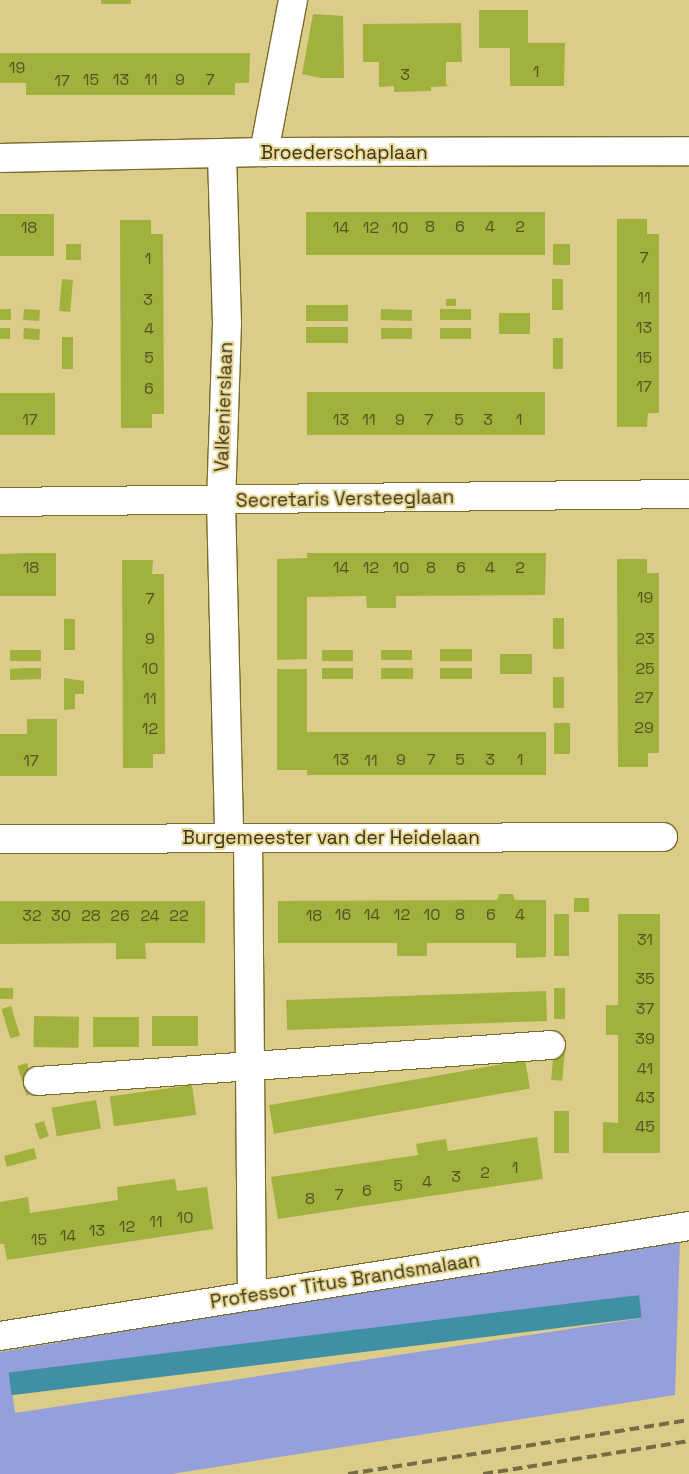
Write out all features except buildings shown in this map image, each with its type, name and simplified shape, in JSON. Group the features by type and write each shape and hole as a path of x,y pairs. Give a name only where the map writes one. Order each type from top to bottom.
{"street":[{"path":"264,152 293,0"},
{"name":"Broederschaplaan","path":"0,158 222,155 264,152 689,151"},
{"name":"Valkenierslaan","path":"222,155 227,323 221,501 251,1068 252,1296"},
{"name":"Secretaris Versteeglaan","path":"0,502 221,501 689,494"},
{"name":"Burgemeester van der Heidelaan","path":"0,839 662,837"},
{"path":"38,1081 251,1068 551,1045"},
{"name":"Professor Titus Brandsmalaan","path":"0,1336 689,1226"}],"shaded area":[{"path":"680,1239 675,1395 171,1474 0,1474 0,1352","holes":["638,1295 642,1318 15,1413 12,1391"]},
{"path":"639,1295 642,1318 12,1395 9,1372"}],"railway":[{"path":"348,1474 689,1420"},
{"path":"483,1474 689,1441"}]}
